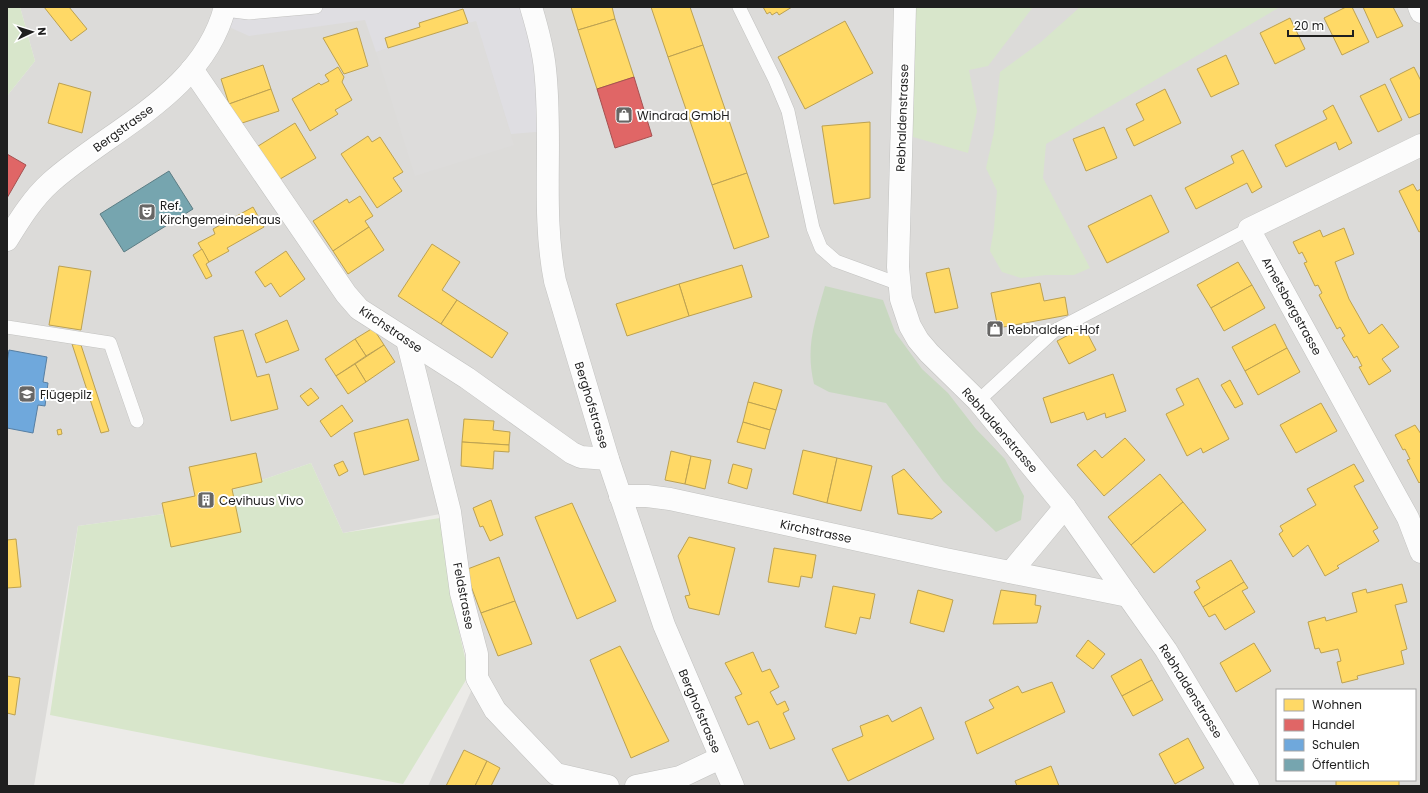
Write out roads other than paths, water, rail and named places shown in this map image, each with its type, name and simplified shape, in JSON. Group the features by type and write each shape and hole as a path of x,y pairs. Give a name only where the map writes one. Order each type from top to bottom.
{"street":[{"name":"Berghofstrasse","path":"531,7 542,46 545,69 547,108 547,213 552,267 563,310 608,459 664,625 733,786"},
{"name":"Rebhaldenstrasse","path":"905,7 898,267 899,284 904,311 918,340 929,353 978,401 1065,507 1166,650 1248,786"},
{"path":"1419,7 1421,12"},
{"name":"Bergstrasse","path":"7,240 34,200 50,183 168,95 192,69 214,38 225,8"},
{"name":"Kirchstrasse","path":"192,69 346,294 359,310 467,378 572,453 582,457 608,459"},
{"path":"1250,229 1421,145"},
{"name":"Ametsbergstrasse","path":"1250,229 1398,500 1421,552"},
{"name":"Feldstrasse","path":"408,340 450,512 461,593 477,654 477,678 495,710 556,774 608,786"},
{"name":"Kirchstrasse","path":"620,496 647,496 670,499 945,559 1128,596"},
{"path":"1011,572 1065,507"},
{"path":"636,786 680,777 720,758"}],"lane":[{"path":"225,8 249,13 316,7"},
{"path":"739,7 776,80 788,111 813,228 820,248 836,261 899,284"},
{"path":"978,401 1054,332 1250,229"},
{"path":"7,327 110,343 137,421"}],"place":[{"name":"Windrad GmbH","path":"624,115"},
{"name":"Ref. Kirchgemeindehaus","path":"147,212"},
{"name":"Rebhalden-Hof","path":"995,329"},
{"name":"Flügepilz","path":"27,394"},
{"name":"Cevihuus Vivo","path":"206,500"}]}
